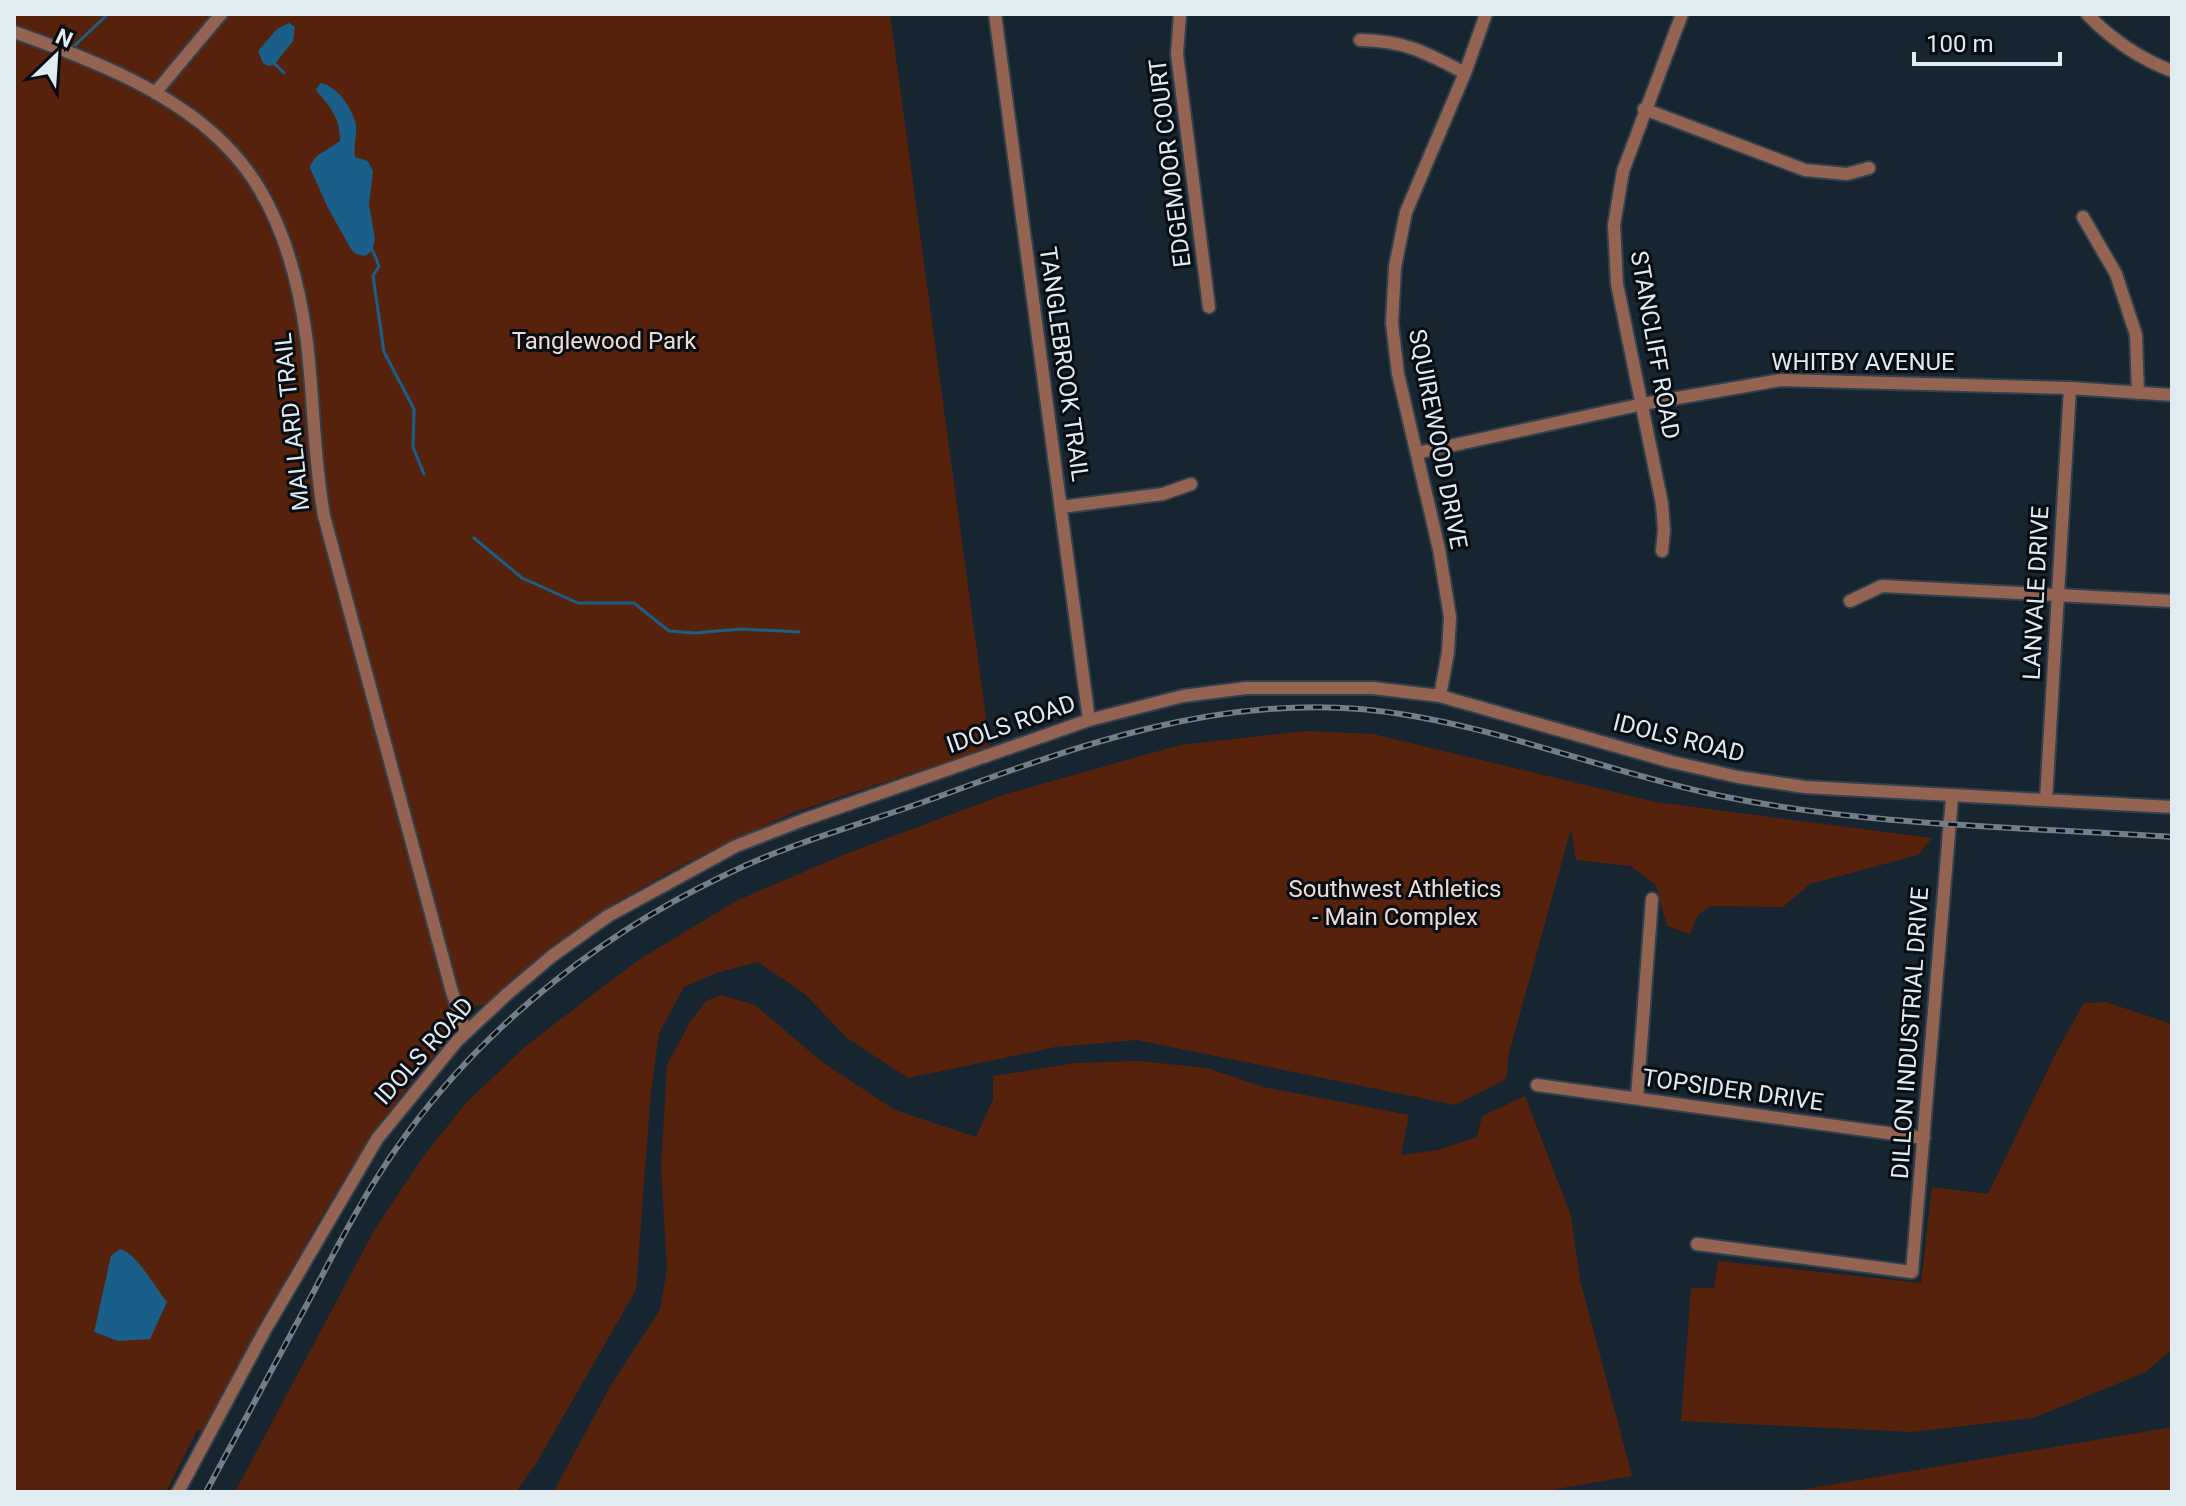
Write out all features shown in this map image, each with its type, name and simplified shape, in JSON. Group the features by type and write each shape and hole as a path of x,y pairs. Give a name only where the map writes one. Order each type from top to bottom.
{"street":[{"path":"155,93 221,14"},
{"name":"TANGLEBROOK TRAIL","path":"995,14 1089,720"},
{"name":"EDGEMOOR COURT","path":"1180,14 1177,54 1209,307"},
{"name":"SQUIREWOOD DRIVE","path":"1440,696 1448,652 1450,617 1439,549 1398,374 1392,323 1395,267 1406,212 1465,73 1486,14"},
{"name":"STANCLIFF ROAD","path":"1662,551 1662,504 1617,284 1614,225 1623,171 1682,14"},
{"path":"2087,14 2116,42 2172,71"},
{"name":"MALLARD TRAIL","path":"14,32 92,62 155,93 217,137 240,161 262,194 287,252 299,295 306,338 314,450 324,516 452,992 466,1032"},
{"path":"1360,40 1391,41 1416,47 1465,73"},
{"path":"1644,109 1805,170 1847,174 1869,168"},
{"path":"2083,217 2116,274 2136,335 2138,393"},
{"name":"WHITBY AVENUE","path":"1417,453 1643,404 1781,380 2070,388 2172,395"},
{"name":"LANVALE DRIVE","path":"2046,800 2070,388"},
{"path":"1061,507 1163,494 1191,484"},
{"path":"1850,601 1882,586 2172,601"},
{"name":"IDOLS ROAD","path":"178,1492 265,1330 377,1139 466,1032 552,956 608,916 736,846 1089,720 1183,696 1246,688 1373,688 1440,696 1672,762 1738,777 1805,787 2172,807"},
{"name":"DILLON INDUSTRIAL DRIVE","path":"1697,1244 1912,1272 1952,797"},
{"path":"1637,1098 1652,899"},
{"name":"TOPSIDER DRIVE","path":"1537,1085 1924,1138"}],"green space":[{"name":"Tanglewood Park","path":"14,14 890,14 990,747 792,813 686,863 622,899 523,971 488,1004 475,1006 455,1026 450,1038 412,1081 364,1147 313,1231 204,1434 198,1429 166,1492 14,1492","holes":["138,1263 146,1275 133,1339 118,1341 94,1332 105,1286"]},
{"name":"Southwest Athletics - Main Complex","path":"1306,731 1373,734 1656,802 1932,838 1918,855 1810,884 1783,907 1710,906 1698,915 1690,934 1667,926 1656,885 1631,866 1576,860 1571,829 1509,1053 1506,1079 1455,1105 1137,1040 1056,1047 908,1078 847,1038 805,994 758,962 716,973 684,987 659,1033 651,1091 636,1290 537,1462 516,1492 235,1492 375,1229 422,1158 465,1104 527,1045 637,961 736,901 848,853 1006,794 1180,745"},
{"path":"721,995 755,1005 822,1062 895,1110 976,1137 993,1099 993,1076 1076,1063 1139,1061 1207,1068 1263,1087 1409,1115 1401,1155 1438,1150 1477,1137 1482,1116 1525,1096 1571,1216 1580,1280 1632,1476 1539,1492 554,1491 611,1385 660,1310 667,1269 661,1168 667,1065 690,1022 706,1001"},
{"path":"2106,1002 2172,1024 2172,1349 2146,1372 2033,1418 1912,1432 1681,1421 1691,1288 1714,1288 1718,1261 1921,1283 1932,1187 1988,1194 2057,1051 2084,1003"},
{"path":"2172,1427 2172,1492 1787,1492"}],"water":[{"path":"289,23 295,27 293,41 274,65 268,66 263,63 258,51 277,29"},
{"path":"320,83 332,88 348,105 356,125 355,157 368,161 373,171 369,204 375,239 372,251 365,256 351,249 310,168 317,156 340,141 336,119 316,90"},
{"path":"120,1249 133,1257 167,1302 150,1339 118,1341 94,1332 111,1256"}],"waterway":[{"path":"72,48 108,14"},
{"path":"272,61 284,73"},
{"path":"372,249 379,266 373,276 384,352 414,409 413,447 424,474"},
{"path":"474,538 522,578 578,603 634,603 669,631 695,633 741,629 799,632"}],"railway":[{"path":"206,1492 349,1224 378,1176 411,1128 448,1083 530,1001 624,931 725,875 805,842 1045,759 1147,729 1199,718 1252,710 1306,707 1360,709 1452,724 1676,786 1776,806 1889,820 2172,837"}]}
